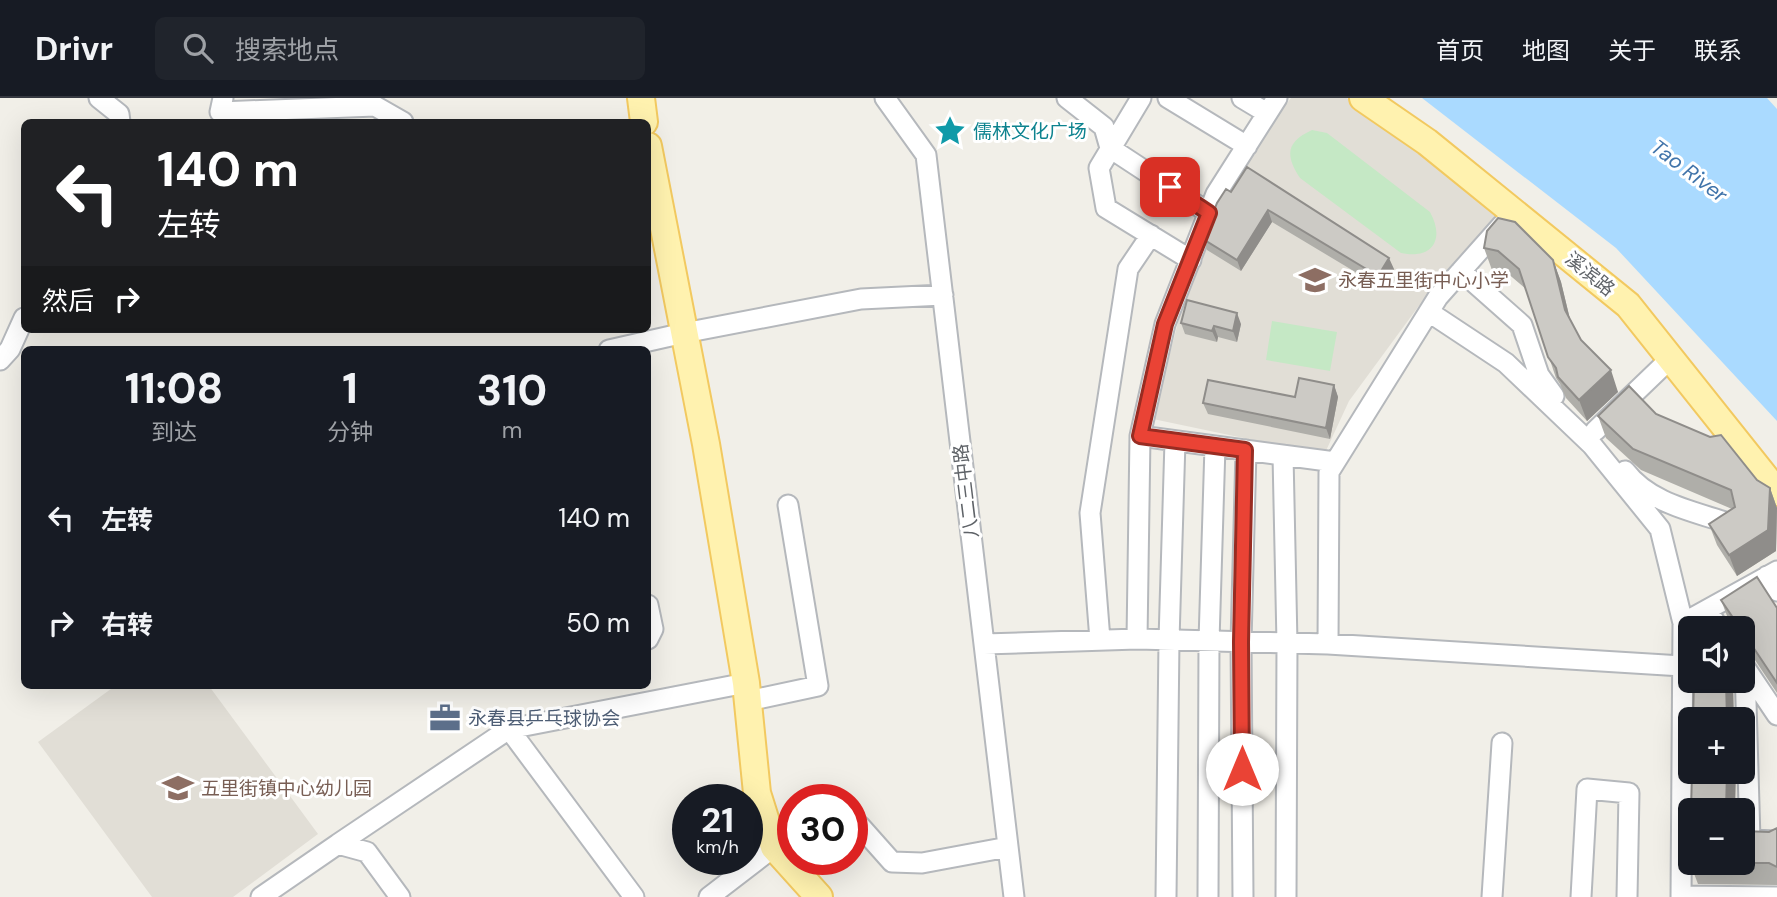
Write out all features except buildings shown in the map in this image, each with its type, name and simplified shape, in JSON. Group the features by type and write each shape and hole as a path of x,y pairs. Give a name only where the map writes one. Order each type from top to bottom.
{"main road":[{"path":"641,98 644,119"},
{"name":"溪滨路","path":"1363,98 1427,142 1628,305 1777,492"},
{"path":"651,162 706,444 747,692 757,793 777,836"},
{"path":"801,875 819,897"}],"street":[{"path":"99,98 119,114 120,119"},
{"path":"223,98 220,112 375,106 398,119"},
{"name":"八二三中路","path":"885,98 926,155 1014,897"},
{"path":"1067,98 1104,127 1110,148 1209,213"},
{"path":"1141,98 1098,168 1106,208 1191,260"},
{"path":"1168,98 1247,146"},
{"path":"1137,639 1140,436 1165,324 1216,194 1272,106 1242,98"},
{"path":"1328,644 1329,472 1438,297 1514,212"},
{"path":"1100,640 1090,513 1128,269 1151,235"},
{"path":"1461,271 1522,325 1539,375 1554,397 1595,431 1630,477 1662,502 1728,523"},
{"path":"627,346 860,299 943,295"},
{"path":"1429,312 1506,363 1600,455 1660,529 1681,616"},
{"path":"0,360 10,349 21,325"},
{"path":"1595,431 1671,358"},
{"path":"1140,436 1335,462"},
{"path":"1166,897 1175,441"},
{"path":"1208,897 1209,641 1214,446"},
{"path":"1242,897 1241,642 1245,450"},
{"path":"1283,455 1287,643 1286,897"},
{"path":"261,897 509,729 747,692 818,685 788,505"},
{"path":"1697,616 1774,579"},
{"path":"1707,610 1711,616"},
{"path":"984,644 1137,639 1328,644 1678,667"},
{"path":"1755,682 1777,715"},
{"path":"1682,693 1681,896 1777,897"},
{"path":"1745,693 1750,840 1777,841"},
{"path":"509,729 634,897"},
{"path":"1492,897 1502,743"},
{"path":"1581,897 1587,789 1629,793 1627,897"},
{"path":"868,835 892,862 922,863 1008,847"},
{"path":"338,844 368,852 400,897"},
{"path":"709,897 777,862"}],"shaded area":[{"name":"永春五里街中心小学","path":"1291,98 1347,98 1499,212 1418,307 1349,401 1324,455 1153,419 1196,253 1236,168"},
{"name":"五里街镇中心幼儿园","path":"111,689 211,689 318,834 233,897 152,897 38,742"}],"green space":[{"path":"1312,130 1327,133 1430,212 1436,231 1433,245 1421,253 1401,253 1300,178 1290,156 1291,150 1297,139"},
{"path":"1272,321 1337,332 1330,371 1266,360"}],"water":[{"name":"Tao River","path":"1422,98 1767,98 1777,109 1777,421 1616,248"}],"place":[{"name":"儒林文化广场","path":"950,131"},
{"name":"永春五里街中心小学","path":"1315,280"},
{"name":"永春县乒乓球协会","path":"445,718"},
{"name":"五里街镇中心幼儿园","path":"178,788"}],"route":[{"path":"1170,187 1209,213 1165,324 1140,436 1245,450 1241,642 1242,769"}]}
